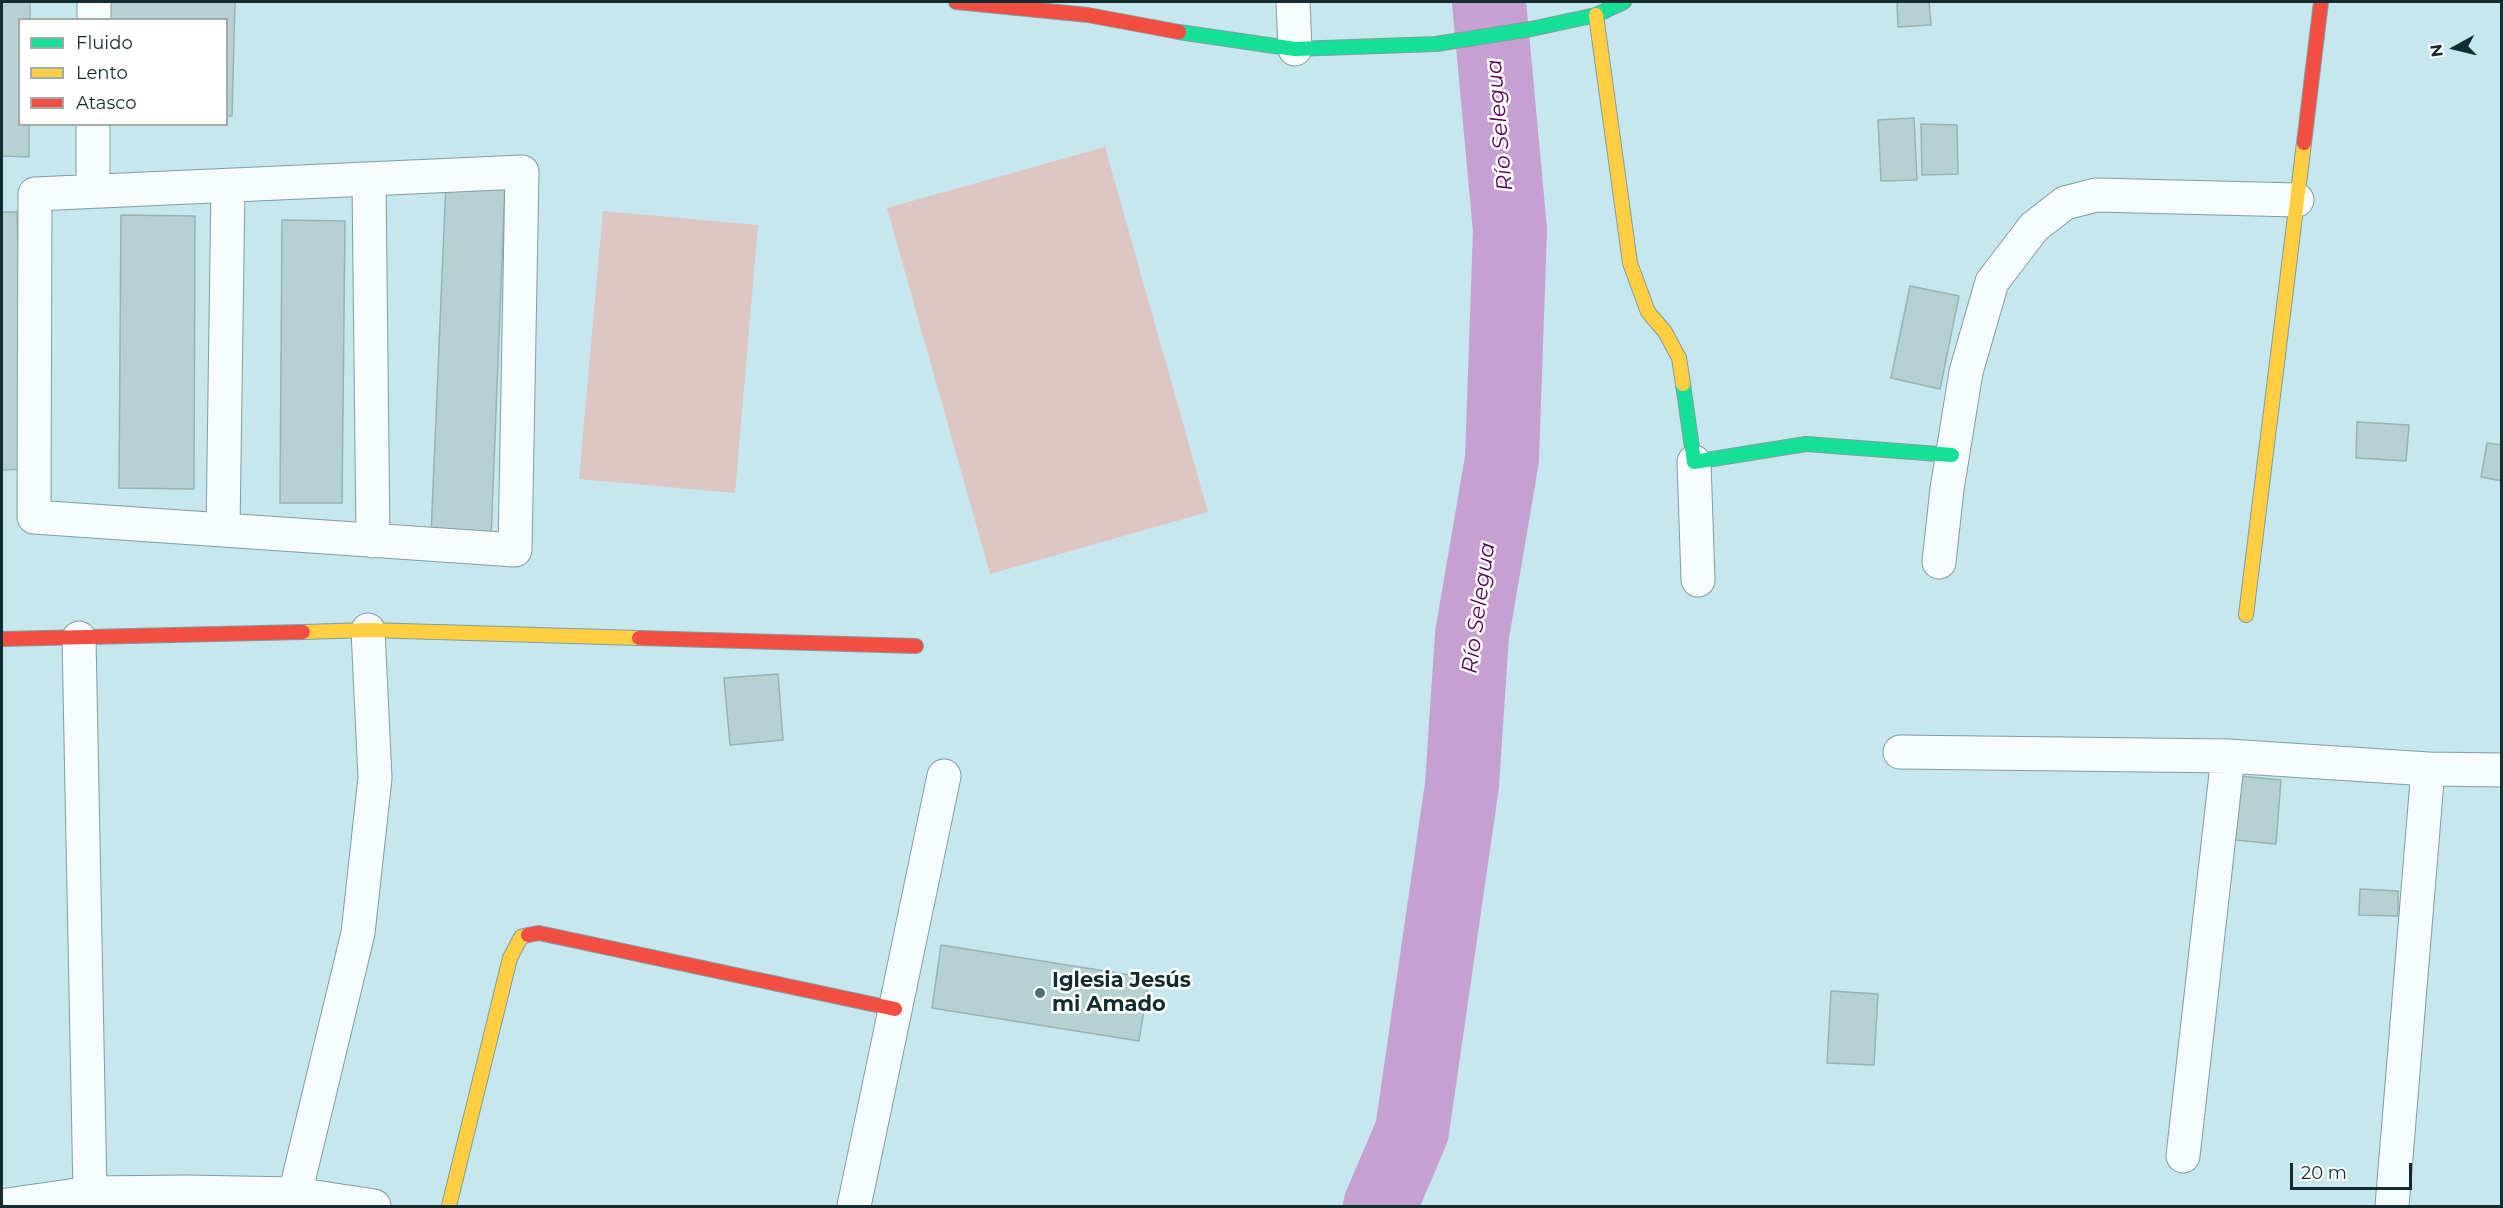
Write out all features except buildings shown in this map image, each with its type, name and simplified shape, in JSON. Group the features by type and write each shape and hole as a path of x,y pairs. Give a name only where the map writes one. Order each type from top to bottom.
{"street":[{"path":"94,2 94,18"},
{"path":"956,2 1088,15 1193,35 1295,49 1436,44 1531,29 1596,15 1624,2"},
{"path":"1293,2 1295,49"},
{"path":"2246,615 2321,2"},
{"path":"1596,15 1630,263 1648,312 1665,332 1679,358 1694,462 1698,580"},
{"path":"93,126 93,191"},
{"path":"522,172 515,550 34,517 34,194 228,186 522,172"},
{"path":"369,179 373,541"},
{"path":"223,530 228,186"},
{"path":"1939,562 1952,455 1966,372 1992,282 2034,227 2065,203 2096,195 2297,200"},
{"path":"1694,462 1806,444 1952,455"},
{"path":"295,1194 358,933 375,778 368,630"},
{"path":"2,639 368,630 916,646"},
{"path":"79,638 90,1193"},
{"path":"1900,752 2228,756 2428,769 2502,770"},
{"path":"2183,1156 2228,756"},
{"path":"2392,1206 2428,769"},
{"path":"854,1206 944,776"},
{"path":"449,1206 510,957 521,937 539,933 895,1009"},
{"path":"2,1206 90,1193 295,1194 374,1206"}],"shaded area":[{"path":"1105,147 1208,512 990,574 887,208"},
{"path":"603,211 758,225 735,493 579,479"}],"waterway":[{"name":"Río Selegua","path":"1380,1206 1412,1131 1462,785 1472,635 1502,459 1510,230 1489,2"}],"traffic: fast":[{"path":"1179,32 1295,49 1436,44 1531,29 1596,15 1624,2"},
{"path":"1683,384 1694,462 1806,444 1952,455"}],"traffic: slow":[{"path":"1596,15 1630,263 1648,312 1665,332 1679,358 1683,384"},
{"path":"2246,615 2304,143"},
{"path":"303,632 368,630 639,638"},
{"path":"449,1206 510,958 521,937 528,935"}],"traffic: jam":[{"path":"956,2 1088,15 1179,32"},
{"path":"2304,143 2321,2"},
{"path":"2,639 303,632"},
{"path":"639,638 916,646"},
{"path":"528,935 539,933 895,1009"}],"place":[{"name":"Iglesia Jesús mi Amado","path":"1040,993"}]}
